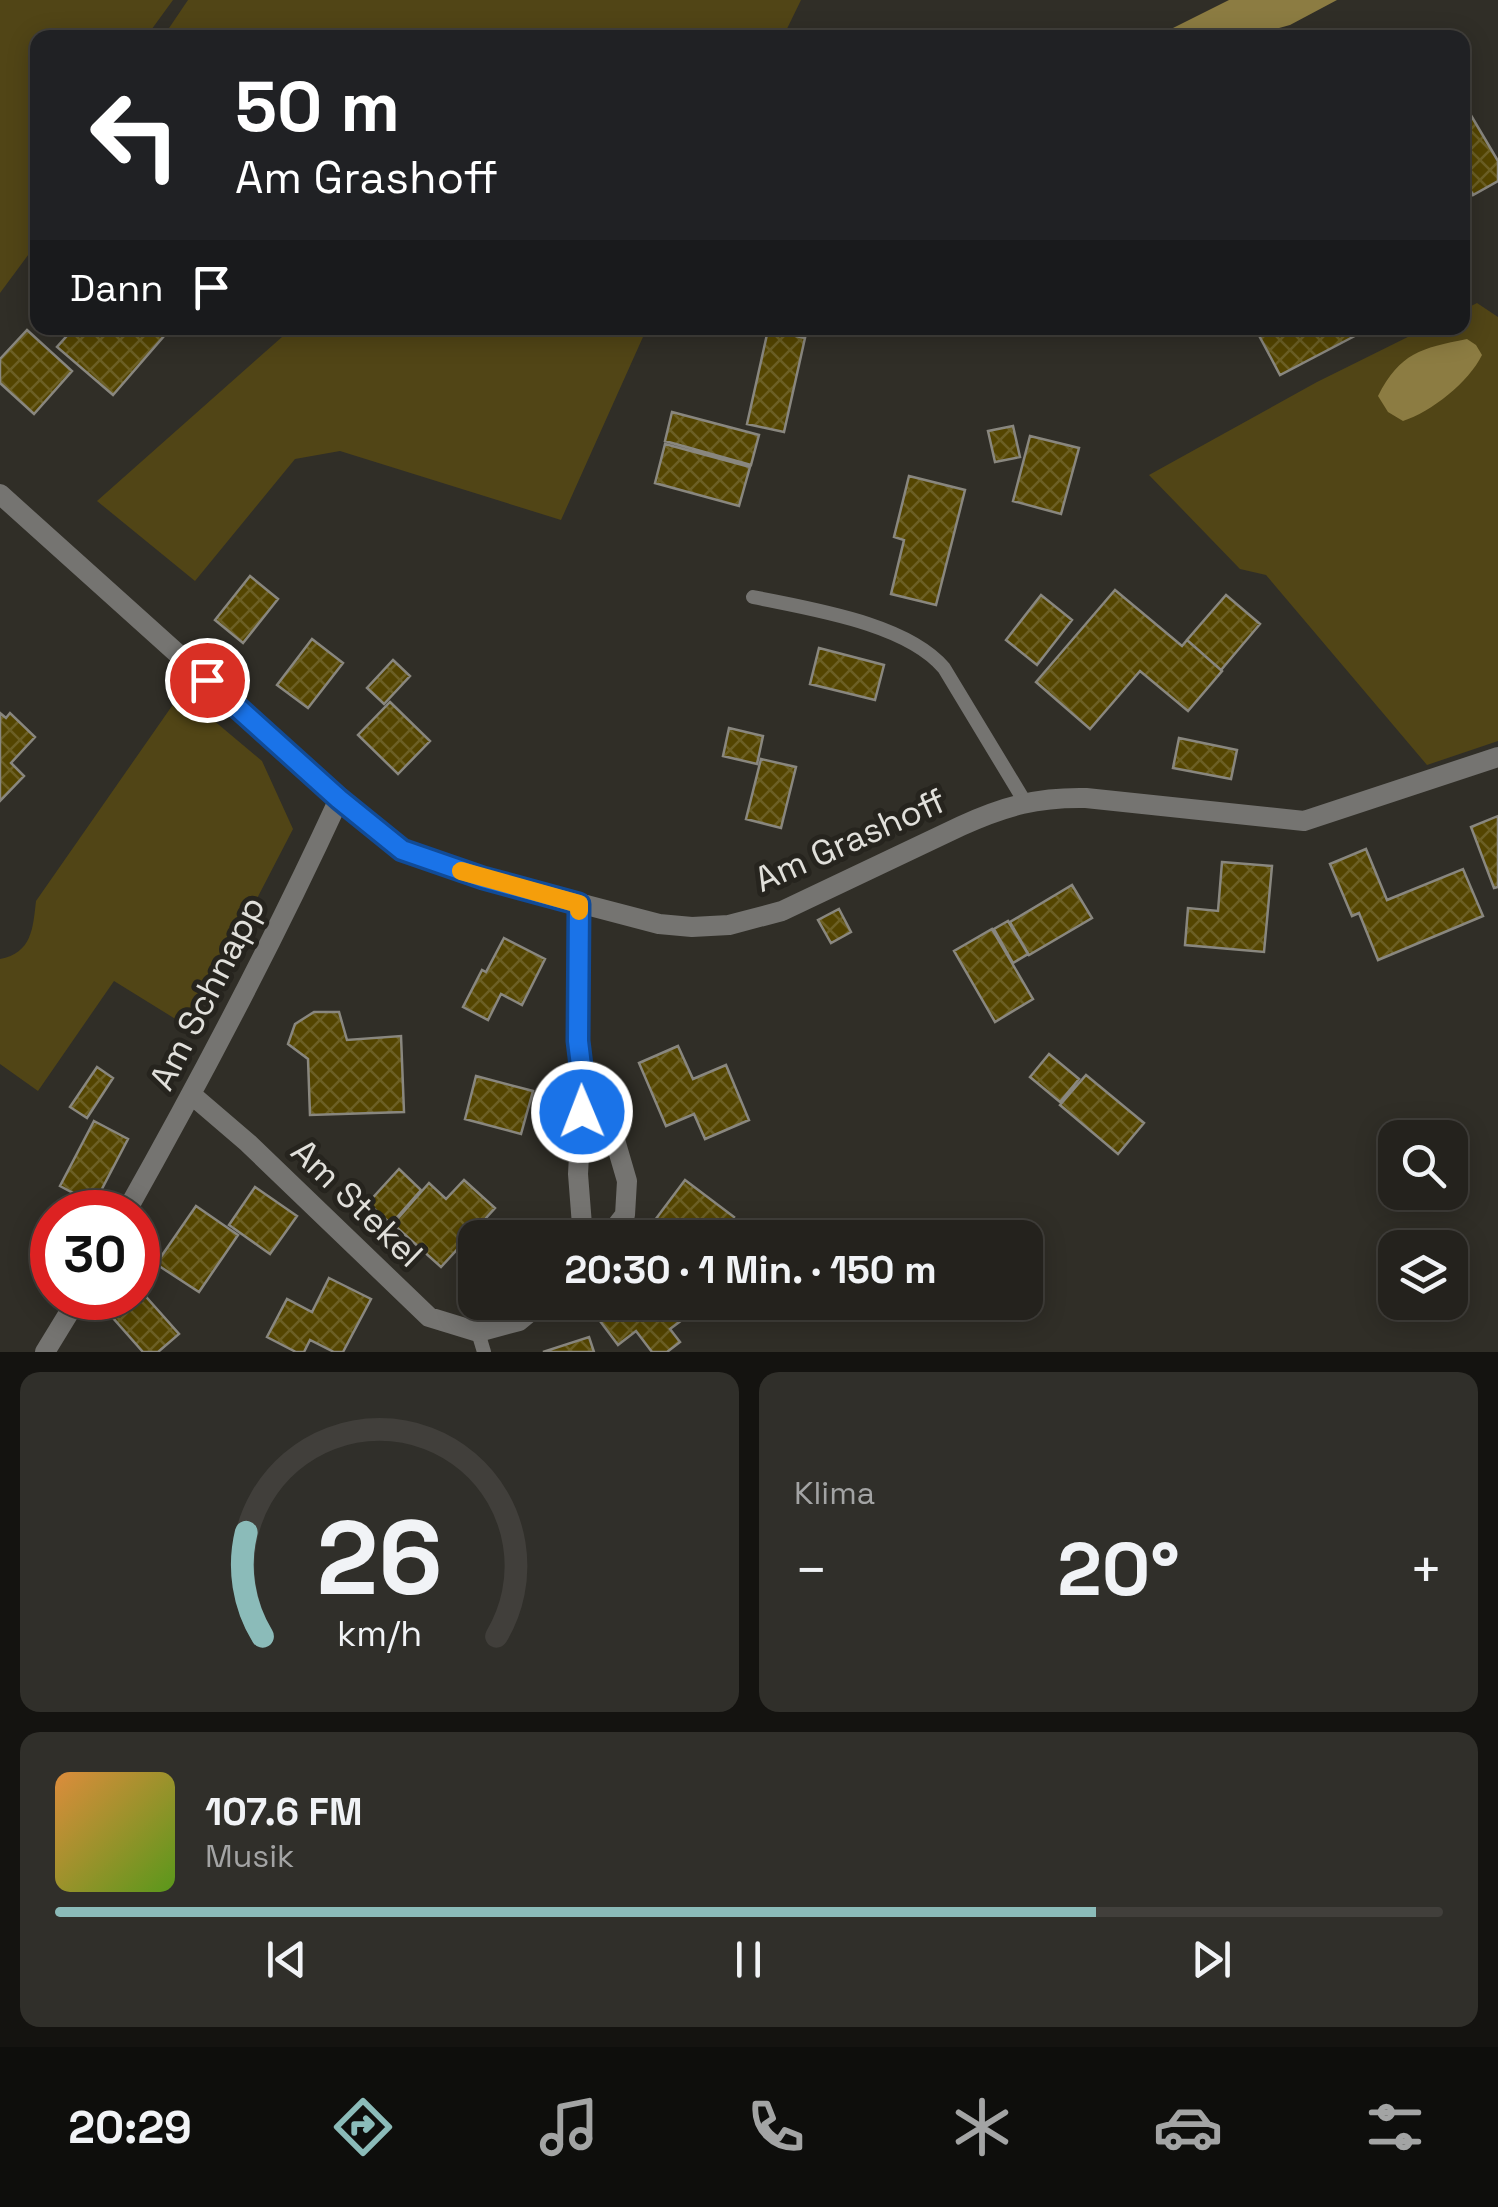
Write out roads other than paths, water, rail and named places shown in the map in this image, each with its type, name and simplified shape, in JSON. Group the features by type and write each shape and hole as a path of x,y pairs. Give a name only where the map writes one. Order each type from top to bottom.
{"street":[{"name":"Am Grashoff","path":"0,494 339,799 402,850 483,878 660,924 730,926 782,910 976,819 1025,802 1086,798 1304,820 1498,756"},
{"name":"Am Schnapp","path":"138,1190 288,910 339,799"},
{"path":"579,904 578,1041 583,1082 578,1174 582,1220"},
{"path":"583,1082 613,1132 627,1182 625,1215 621,1220"},
{"name":"Am Stekel","path":"192,1094 429,1317 481,1342 520,1320"},
{"path":"45,1352 65,1320"}],"lane":[{"path":"754,596 863,621 931,653 1025,802"}]}
